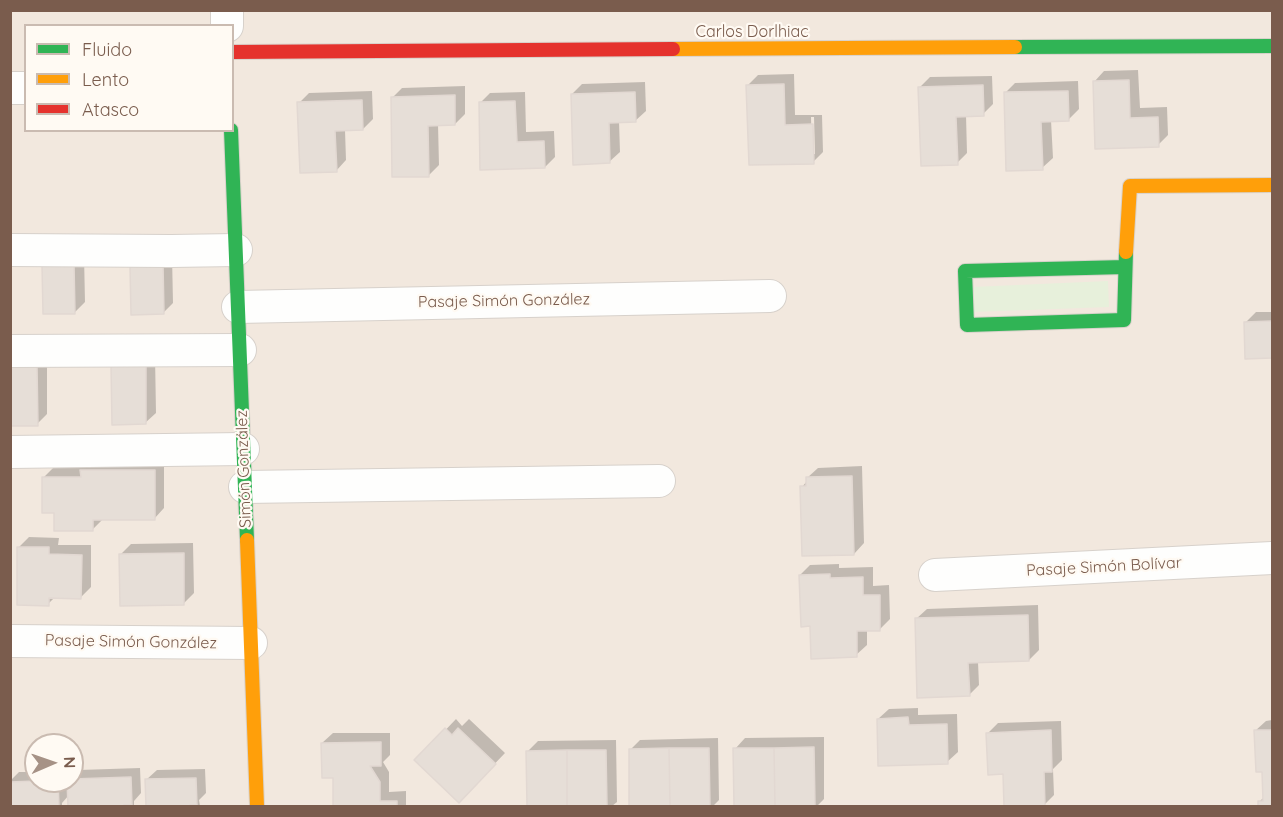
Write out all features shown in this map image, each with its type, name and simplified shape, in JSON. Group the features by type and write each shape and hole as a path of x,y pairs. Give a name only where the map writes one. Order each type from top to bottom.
{"street":[{"name":"Carlos Dorlhiac","path":"234,52 1272,46"},
{"name":"Simón González","path":"231,132 257,807"},
{"path":"1125,267 965,271 967,325 1124,320 1130,186 1272,185"},
{"path":"10,250 236,250"},
{"name":"Pasaje Simón González","path":"238,307 770,296"},
{"path":"10,351 240,351"},
{"path":"10,452 243,449"},
{"path":"245,487 658,480"},
{"name":"Pasaje Simón Bolívar","path":"935,575 1272,558"},
{"name":"Pasaje Simón González","path":"10,641 251,643"}],"shaded area":[{"path":"11,11 1272,11 1272,806 11,806"}],"green space":[{"path":"1108,281 1109,307 973,312 972,287"}],"building":[{"path":"1129,80 1130,118 1158,117 1159,147 1095,149 1093,81"},
{"path":"784,84 785,125 813,124 814,164 749,165 746,85"},
{"path":"983,85 984,116 956,117 958,165 921,166 918,87"},
{"path":"1068,91 1069,121 1041,122 1043,170 1006,171 1004,92"},
{"path":"635,92 636,122 609,123 610,163 573,165 571,94"},
{"path":"455,95 455,125 428,126 429,177 392,177 391,97"},
{"path":"362,100 363,130 335,131 337,172 300,173 297,102"},
{"path":"515,101 517,142 544,141 545,168 480,170 479,102"},
{"path":"74,264 75,314 43,314 42,265"},
{"path":"163,264 164,314 131,315 130,266"},
{"path":"1272,321 1272,358 1245,359 1244,322"},
{"path":"111,365 146,365 146,424 112,425"},
{"path":"37,366 38,426 10,426 10,367"},
{"path":"80,470 155,470 155,520 93,520 93,531 54,531 54,513 42,513 42,477 81,477"},
{"path":"852,476 854,555 802,556 800,486 806,486 806,477"},
{"path":"17,547 49,547 49,554 82,555 81,599 49,598 49,606 17,605"},
{"path":"184,553 184,605 120,606 119,554"},
{"path":"830,574 830,578 863,577 863,595 880,595 880,631 857,631 857,657 811,659 810,626 801,627 799,575"},
{"path":"1028,615 1029,661 968,663 970,696 917,698 915,618"},
{"path":"908,717 909,725 947,724 948,764 878,766 877,719"},
{"path":"445,728 452,735 458,728 496,764 459,803 414,760"},
{"path":"1051,730 1052,772 1044,772 1045,806 1004,806 1003,774 988,775 986,733"},
{"path":"1254,730 1272,730 1272,806 1258,806 1258,801 1263,801 1262,772 1256,772"},
{"path":"381,742 381,766 370,766 380,782 380,801 397,801 397,806 333,806 333,778 322,778 321,743"},
{"path":"814,747 815,806 775,806 774,748"},
{"path":"669,748 670,806 629,806 629,749"},
{"path":"669,748 709,748 710,806 670,806"},
{"path":"733,748 774,748 775,806 734,806"},
{"path":"567,750 567,806 527,806 526,751"},
{"path":"567,750 606,750 607,806 567,806"},
{"path":"131,777 132,805 68,806 67,793 84,793 84,779"},
{"path":"196,778 197,805 146,806 145,779"},
{"path":"24,781 24,793 58,793 59,806 10,806 10,782"}],"traffic: fast":[{"path":"1015,47 1272,46"},
{"path":"231,132 247,540"},
{"path":"1125,267 965,271 967,325 1124,320 1126,252"}],"traffic: slow":[{"path":"673,49 1015,47"},
{"path":"1126,252 1130,186 1272,185"},
{"path":"247,540 257,806"}],"traffic: jam":[{"path":"234,52 673,49"}]}
